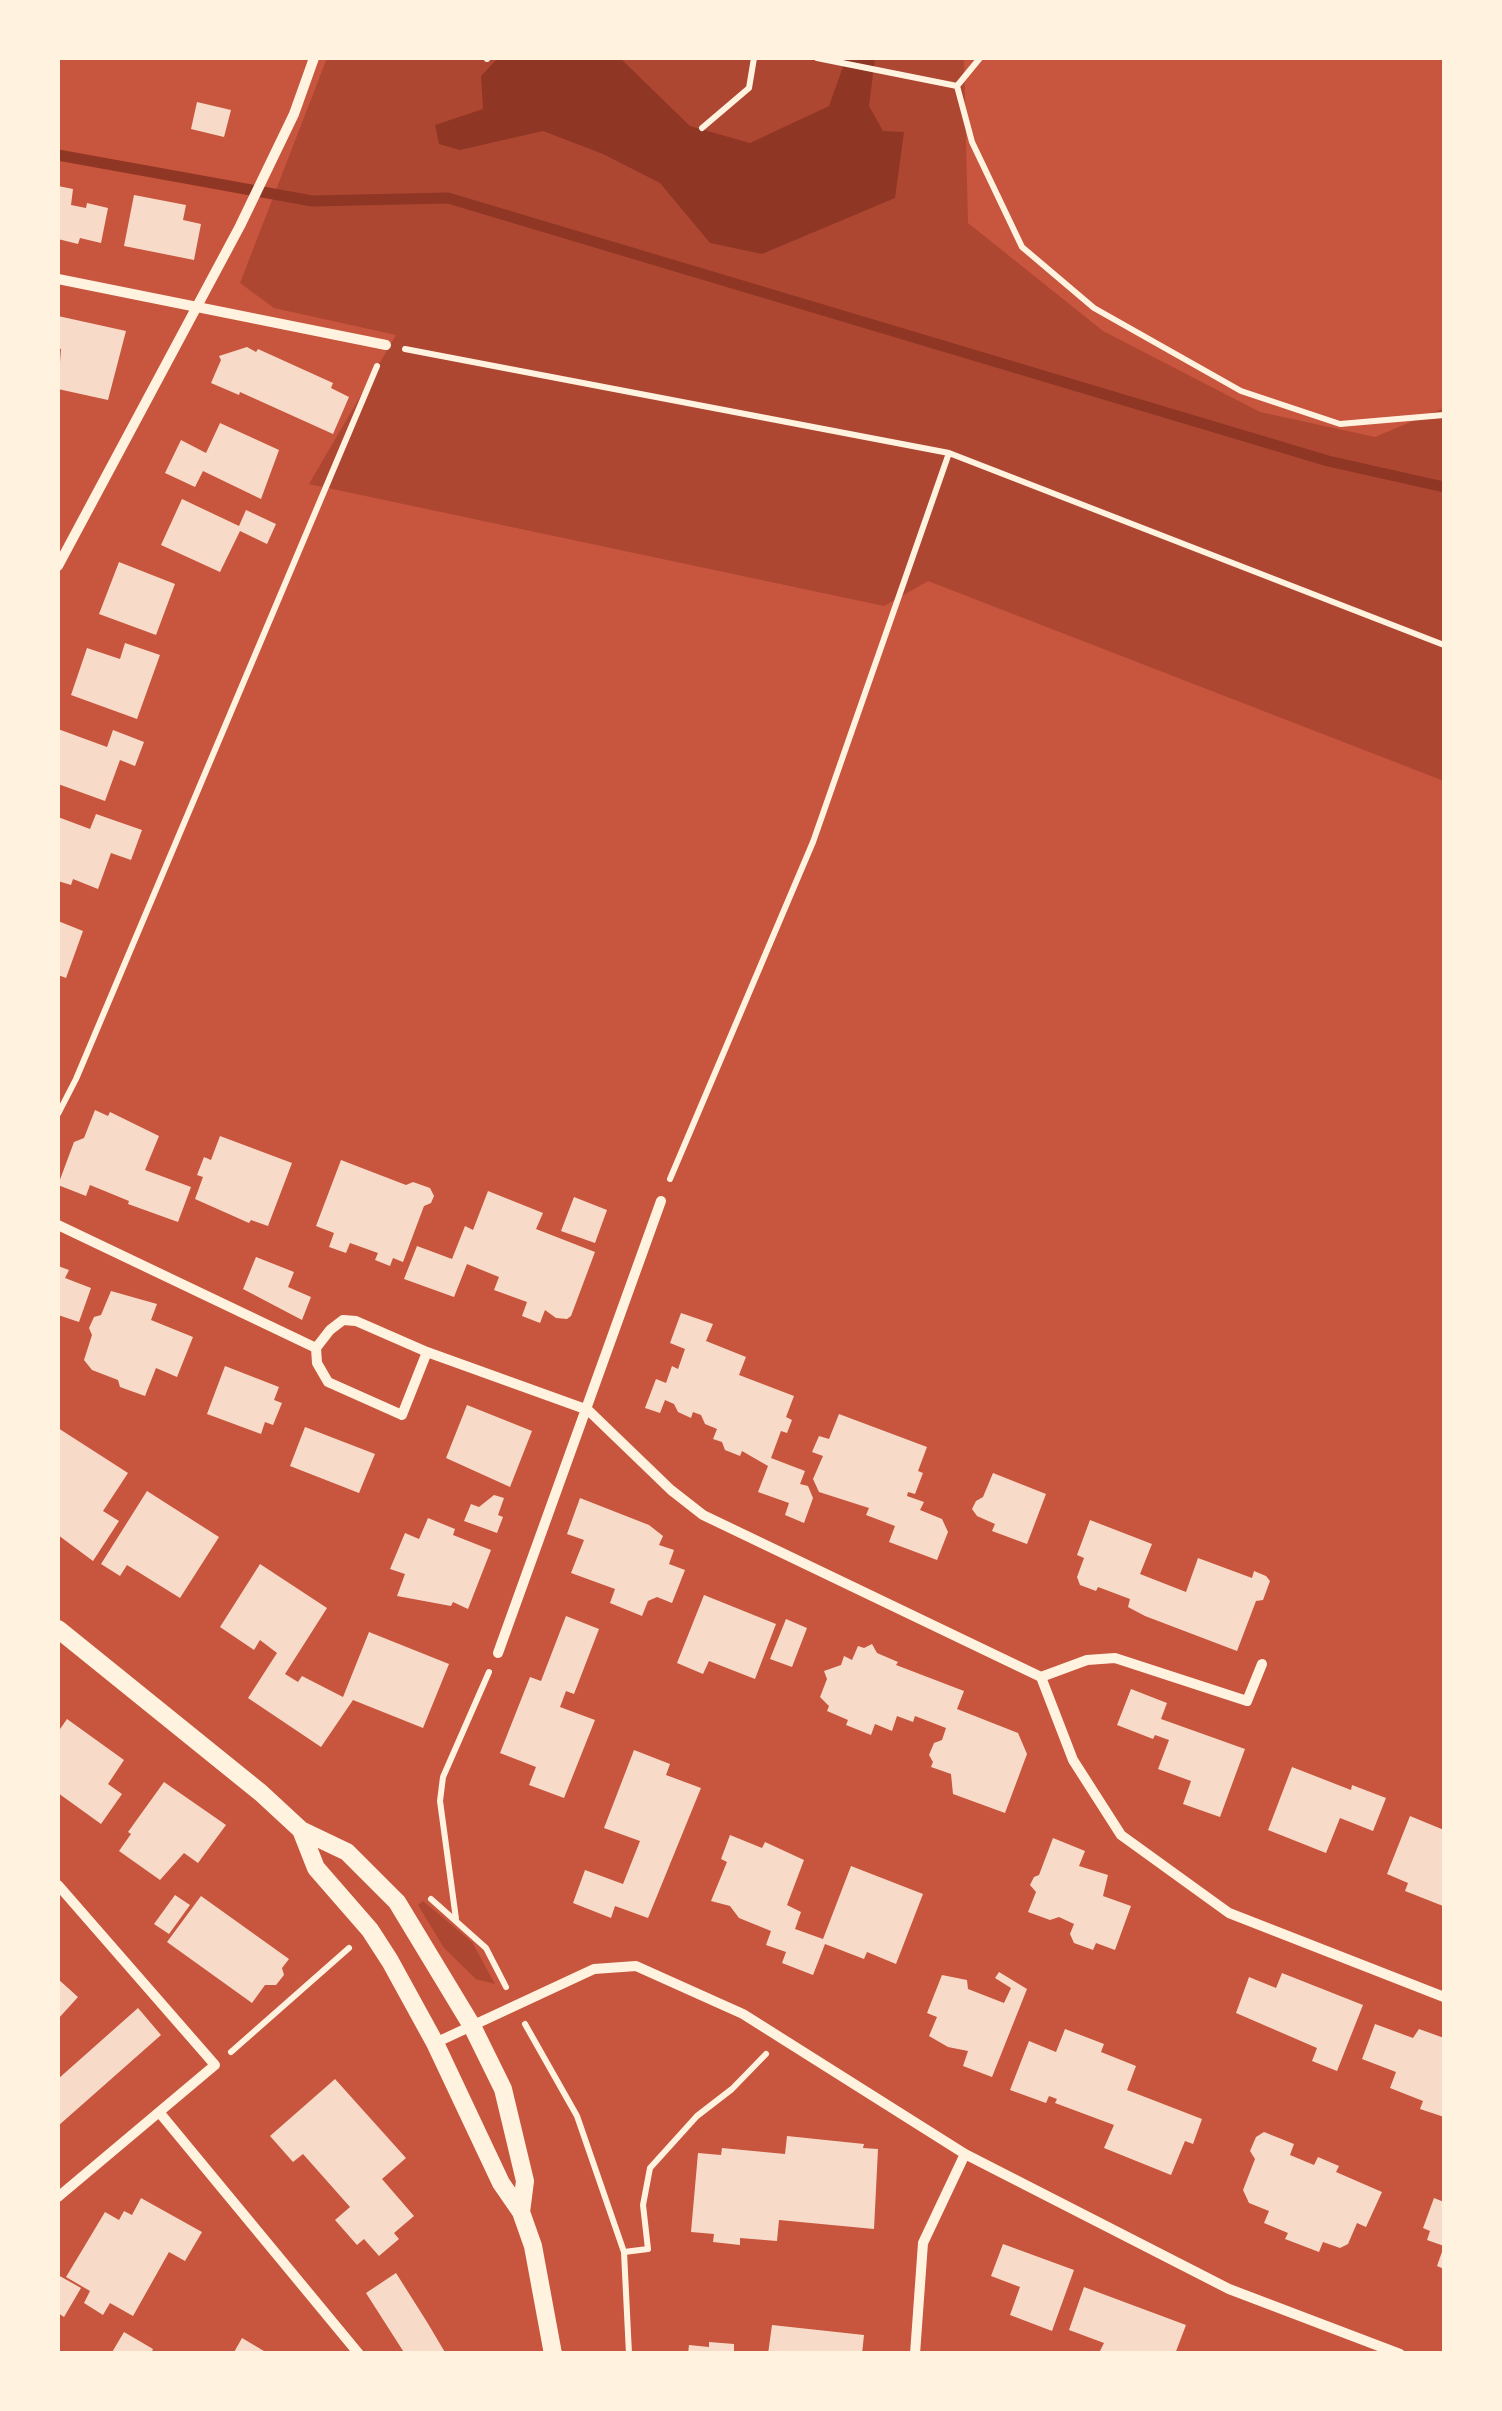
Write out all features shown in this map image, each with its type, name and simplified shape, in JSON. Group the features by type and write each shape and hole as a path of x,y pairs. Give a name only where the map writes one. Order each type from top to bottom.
{"street":[{"path":"58,566 240,226 294,114 314,58"},
{"path":"58,280 386,345"},
{"path":"498,1653 661,1201"},
{"path":"58,1225 316,1348"},
{"path":"428,1352 402,1415 328,1382 316,1363 316,1348 330,1330 343,1320 356,1321 428,1352 588,1410 702,1515 1041,1676 1072,1760 1122,1835 1229,1913 1444,1996"},
{"path":"58,1629 261,1793 301,1830 347,1852 397,1902 472,2026 503,2089 525,2181 522,2212"},
{"path":"1041,1676 1087,1660 1114,1658 1247,1701 1262,1664"},
{"path":"301,1830 316,1868 370,1930 390,1961 434,2043 500,2184 522,2212 533,2246 553,2354"},
{"path":"58,1885 214,2065 58,2197"},
{"path":"434,2043 594,1969 636,1966 743,2014 965,2154 1229,2289 1400,2354"},
{"path":"159,2112 359,2354"},
{"path":"916,2354 924,2243 965,2154"}],"path":[{"path":"702,128 749,88 754,58"},
{"path":"817,58 956,86"},
{"path":"956,86 980,58"},
{"path":"956,86 972,142 1022,247 1094,308 1242,391 1340,424 1444,415"},
{"path":"58,1114 386,345 950,453 1444,645"},
{"path":"661,1201 813,842 950,453"},
{"path":"456,1920 442,1820 443,1777 498,1653"},
{"path":"214,2065 370,1930"},
{"path":"517,2005 577,2116 624,2252 629,2354"},
{"path":"624,2252 648,2249 643,2205 650,2168 697,2116 732,2089 781,2038"}],"shaded area":[{"path":"327,58 964,58 968,223 1103,331 1260,412 1375,437 1444,408 1444,781 928,581 884,606 309,484 396,335 274,308 240,283"},
{"path":"498,58 620,58 690,126 750,143 829,106 846,58 875,58 869,106 883,131 904,132 895,198 762,254 710,243 660,183 603,154 543,131 460,150 439,144 435,125 483,109 481,76"},
{"path":"423,1901 472,1942 495,1984 476,1979 444,1948 418,1905"}],"building":[{"path":"197,102 231,110 224,137 191,129"},
{"path":"58,186 73,189 71,205 86,208 87,203 108,208 101,243 80,238 78,244 58,239"},
{"path":"134,195 186,205 183,220 201,224 194,260 124,246"},
{"path":"58,316 126,331 108,400 58,389"},
{"path":"247,347 333,383 331,388 349,397 333,434 211,383 221,360 219,356"},
{"path":"220,423 279,450 261,499 203,471 195,487 165,473 181,440 206,453"},
{"path":"182,499 239,526 246,510 276,524 267,544 240,531 220,572 161,545"},
{"path":"119,562 175,584 156,635 99,614"},
{"path":"125,643 160,655 137,719 71,695 87,648 120,659"},
{"path":"58,729 107,747 113,730 144,742 135,766 120,760 105,801 58,784"},
{"path":"96,814 142,830 131,860 111,853 98,889 73,879 71,885 58,881 58,817 90,829"},
{"path":"58,921 83,931 66,978 58,975"},
{"path":"95,1110 108,1116 110,1112 159,1136 145,1170 191,1187 178,1222 90,1185 86,1196 58,1185 74,1142 84,1138"},
{"path":"220,1136 292,1163 268,1226 251,1220 249,1223 195,1199 203,1177 197,1175 204,1157 211,1160"},
{"path":"341,1160 406,1185 413,1182 430,1188 434,1196 424,1206 403,1262 393,1258 390,1266 375,1260 378,1253 350,1243 346,1253 329,1247 334,1233 316,1226"},
{"path":"488,1191 543,1213 536,1229 595,1252 567,1319 556,1318 545,1310 540,1323 522,1316 527,1302 494,1290 499,1277 467,1264 454,1297 404,1279 417,1246 452,1259 465,1226 473,1230"},
{"path":"574,1197 607,1210 595,1243 561,1231"},
{"path":"256,1257 294,1272 288,1287 311,1297 302,1320 243,1289"},
{"path":"58,1266 69,1270 65,1278 91,1288 79,1322 58,1315"},
{"path":"111,1291 157,1304 151,1320 193,1337 177,1377 156,1368 145,1396 120,1387 118,1380 92,1370 84,1360 92,1335 89,1328 94,1317 101,1315"},
{"path":"681,1313 713,1324 706,1341 746,1357 739,1375 794,1396 786,1417 792,1420 787,1433 781,1431 771,1458 805,1471 800,1484 808,1486 813,1498 804,1523 785,1515 789,1503 758,1492 768,1466 742,1451 740,1456 725,1450 722,1442 713,1439 717,1429 705,1424 701,1415 693,1412 691,1418 665,1400 660,1413 645,1408 656,1379 666,1383 672,1366 678,1369 685,1349 670,1343"},
{"path":"225,1366 279,1387 274,1400 282,1403 273,1425 265,1422 261,1434 207,1414"},
{"path":"467,1405 532,1431 510,1487 446,1458"},
{"path":"839,1414 927,1447 915,1494 908,1492 907,1496 924,1502 920,1510 942,1519 948,1532 937,1560 889,1542 895,1526 866,1515 869,1508 819,1492 813,1479 823,1456 812,1452 819,1436 829,1439"},
{"path":"305,1427 375,1454 359,1493 290,1466"},
{"path":"58,1428 128,1473 103,1511 119,1521 93,1561 58,1535"},
{"path":"993,1473 1046,1494 1027,1544 992,1531 995,1524 977,1516 972,1509 983,1497"},
{"path":"147,1491 219,1537 180,1598 127,1565 120,1576 101,1564"},
{"path":"494,1495 504,1498 497,1533 464,1521 471,1504 479,1507"},
{"path":"580,1498 649,1525 663,1536 659,1545 674,1550 669,1564 685,1570 672,1603 657,1597 648,1601 642,1616 610,1603 615,1589 571,1573 584,1540 567,1534"},
{"path":"428,1518 455,1529 453,1535 491,1550 468,1609 453,1602 451,1606 397,1596 405,1574 390,1569 405,1533 419,1539"},
{"path":"1090,1520 1152,1544 1140,1574 1186,1592 1198,1558 1252,1578 1254,1571 1266,1576 1270,1581 1263,1600 1256,1601 1237,1651 1145,1616 1128,1607 1130,1599 1080,1585 1077,1577 1084,1558 1077,1555"},
{"path":"260,1564 327,1608 285,1674 298,1682 302,1676 343,1697 369,1632 449,1664 423,1728 353,1700 321,1747 248,1698 277,1653 260,1640 254,1650 220,1627"},
{"path":"704,1595 776,1624 755,1679 709,1661 703,1674 677,1663"},
{"path":"566,1616 599,1629 574,1694 566,1691 560,1707 595,1720 564,1798 529,1785 536,1767 500,1753 530,1677 541,1681"},
{"path":"786,1619 807,1628 792,1667 770,1659"},
{"path":"872,1644 877,1653 898,1662 896,1665 964,1691 957,1709 1018,1733 1027,1754 1005,1813 953,1794 951,1774 931,1767 929,1755 934,1743 942,1740 946,1728 915,1716 913,1722 897,1716 892,1731 875,1724 871,1735 846,1725 848,1720 827,1711 829,1706 820,1697 827,1679 824,1671 841,1665 844,1656 852,1660 858,1646"},
{"path":"1131,1689 1167,1703 1161,1719 1245,1749 1220,1817 1183,1804 1191,1781 1158,1769 1169,1740 1155,1735 1153,1739 1117,1725"},
{"path":"67,1719 124,1760 108,1784 122,1794 101,1824 58,1793 58,1732"},
{"path":"634,1750 670,1764 666,1775 701,1788 648,1918 615,1906 611,1918 573,1903 585,1870 623,1884 640,1841 604,1828"},
{"path":"1292,1767 1351,1790 1352,1785 1386,1798 1373,1831 1340,1818 1326,1853 1268,1830"},
{"path":"164,1782 226,1825 198,1863 184,1853 160,1880 119,1851"},
{"path":"1410,1816 1444,1830 1443,1906 1405,1891 1408,1883 1387,1874"},
{"path":"730,1835 762,1848 765,1842 804,1860 787,1905 801,1912 795,1929 823,1939 851,1866 923,1894 896,1964 867,1952 864,1959 825,1944 813,1975 782,1963 786,1952 766,1945 771,1931 739,1918 730,1906 711,1901 727,1862 721,1859"},
{"path":"1053,1838 1085,1851 1079,1866 1108,1875 1103,1896 1131,1906 1115,1950 1096,1943 1093,1950 1074,1943 1070,1934 1074,1924 1028,1912 1036,1892 1030,1885 1039,1875"},
{"path":"175,1895 190,1905 169,1934 154,1924"},
{"path":"201,1896 289,1959 276,1985 265,1985 252,2003 167,1942"},
{"path":"999,1972 1027,1989 992,2077 963,2066 968,2051 948,2047 929,2036 937,2017 927,2013 942,1975 967,1980 968,1989 1004,2003 1011,1988 995,1978"},
{"path":"1282,1973 1363,2005 1337,2071 1312,2061 1317,2048 1236,2013 1249,1977 1276,1988"},
{"path":"58,1979 78,1997 58,2019"},
{"path":"138,2008 161,2035 58,2126 58,2079"},
{"path":"1375,2024 1413,2038 1419,2029 1444,2038 1444,2117 1420,2109 1423,2101 1390,2088 1396,2072 1362,2059"},
{"path":"1065,2029 1104,2044 1101,2052 1136,2066 1127,2090 1202,2119 1193,2144 1185,2141 1171,2175 1104,2148 1114,2125 1055,2103 1057,2099 1049,2096 1046,2103 1010,2090 1029,2041 1056,2052"},
{"path":"335,2079 406,2158 382,2179 414,2216 394,2233 399,2239 379,2256 364,2239 357,2245 335,2220 350,2207 303,2154 293,2162 270,2136"},
{"path":"1264,2132 1294,2144 1290,2155 1314,2165 1318,2157 1339,2166 1336,2172 1382,2192 1366,2227 1357,2223 1348,2244 1340,2248 1323,2242 1319,2252 1285,2239 1288,2233 1264,2223 1269,2211 1249,2203 1243,2190 1255,2159 1250,2151 1256,2137"},
{"path":"787,2136 878,2149 874,2229 779,2220 777,2241 740,2238 740,2245 713,2242 714,2234 691,2232 698,2153 721,2155 722,2148 785,2154"},
{"path":"141,2198 202,2232 185,2261 169,2252 133,2316 110,2303 103,2315 84,2303 90,2291 66,2277 105,2212 119,2220 124,2211 132,2215"},
{"path":"1434,2198 1444,2202 1444,2246 1427,2240 1430,2231 1423,2228"},
{"path":"1003,2244 1074,2270 1052,2331 1010,2315 1020,2287 991,2276"},
{"path":"1444,2246 1444,2269 1437,2266"},
{"path":"396,2273 446,2354 405,2354 366,2293"},
{"path":"58,2275 81,2288 64,2317 58,2313"},
{"path":"1084,2287 1186,2325 1175,2354 1107,2354 1100,2351 1104,2343 1069,2330"},
{"path":"772,2325 864,2335 862,2354 768,2354"},
{"path":"124,2332 153,2349 151,2354 111,2354"},
{"path":"242,2338 269,2354 233,2354"},
{"path":"709,2342 734,2344 734,2354 688,2354 689,2345 709,2347"}],"waterway":[{"path":"58,155 312,201 448,198 1328,461 1444,487"}]}
